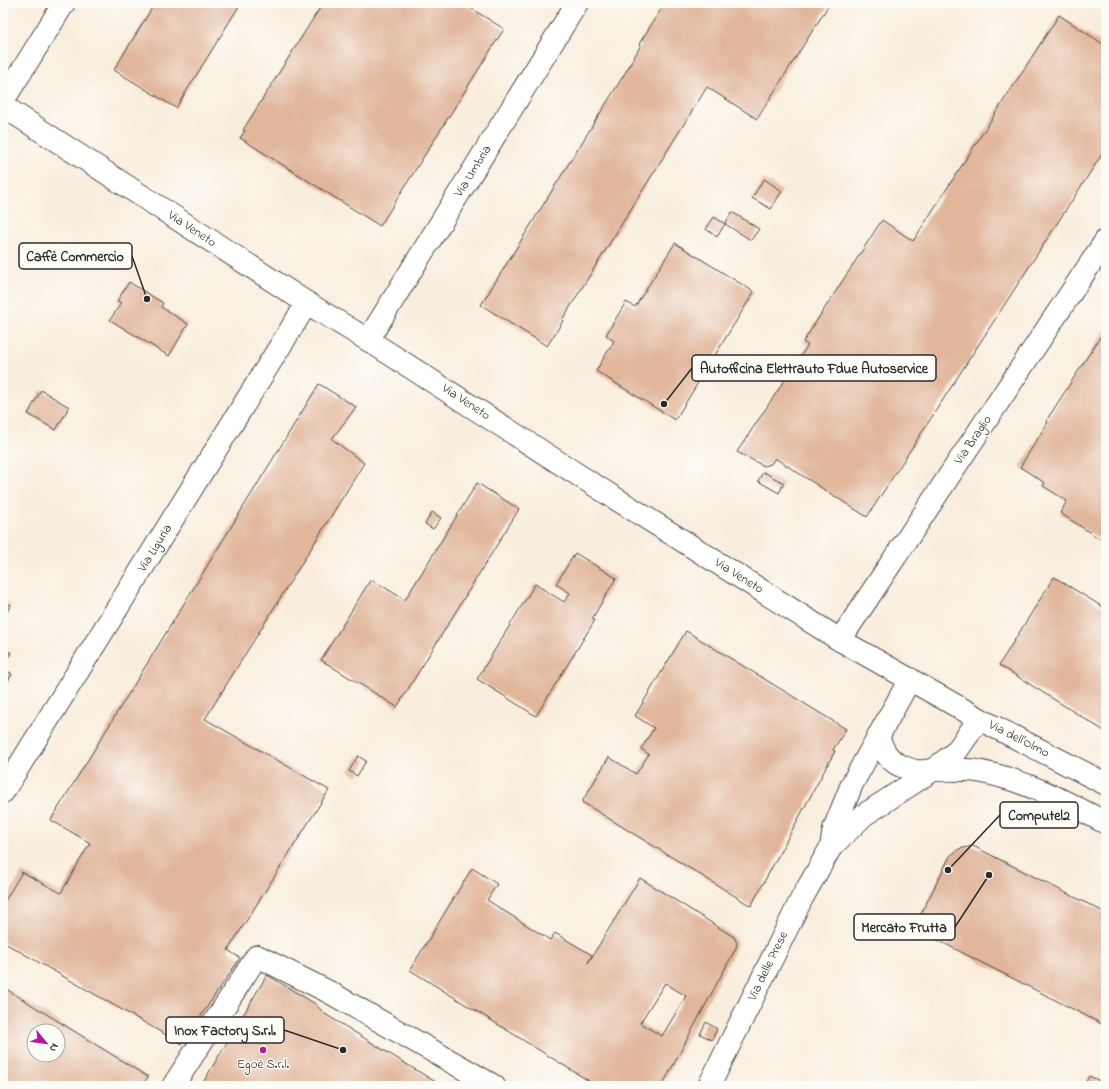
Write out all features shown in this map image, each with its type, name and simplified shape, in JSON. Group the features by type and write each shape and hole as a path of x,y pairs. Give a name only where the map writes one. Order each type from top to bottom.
{"street":[{"path":"3,101 64,3"},
{"name":"Via Umbria","path":"368,340 577,3"},
{"name":"Via Veneto","path":"3,106 307,303 368,340 583,478 840,640 932,693"},
{"name":"Via Braglio","path":"840,640 1106,240"},
{"name":"Via Liguria","path":"3,792 307,303"},
{"name":"Via delle Prese","path":"831,847 834,829 852,784 910,679"},
{"name":"Via dell'Olmo","path":"932,693 979,719 1106,784"},
{"name":"Via delle Prese","path":"709,1086 802,898 831,847 864,815 933,770 956,752 979,719"},
{"path":"878,736 881,746 888,757 897,764 916,771 975,771 1002,777 1059,798 1106,823"},
{"path":"173,1086 257,956 330,992 494,1086"}],"building":[{"path":"155,3 241,3 176,108 114,70"},
{"path":"323,3 471,3 469,7 504,29 380,226 240,138 245,131 243,130"},
{"path":"665,3 830,3 757,119 707,87 547,346 481,305 627,70 641,45 639,44"},
{"path":"1059,15 1106,46 1106,148 867,517 775,458 771,464 764,466 737,452 808,345 803,342 882,220 913,241"},
{"path":"764,179 782,191 771,209 752,198"},
{"path":"732,212 759,229 751,240 725,224"},
{"path":"714,217 725,224 717,237 706,229"},
{"path":"675,243 754,292 675,420 596,371 614,341 606,335 626,302 635,307"},
{"path":"129,282 163,303 161,307 188,324 169,356 110,320 121,303 117,301"},
{"path":"1106,328 1106,543 1060,513 1067,501 1043,486 1045,483 1020,467 1048,422 1046,421"},
{"path":"319,384 356,407 332,439 364,463 205,719 329,790 228,950 240,958 182,1044 3,942 3,904 22,872 61,893 90,843 51,820"},
{"path":"41,390 69,407 56,430 28,414"},
{"path":"763,472 784,483 779,493 758,481"},
{"path":"477,483 519,509 397,707 321,660 371,579 405,600"},
{"path":"432,512 441,518 433,529 425,524"},
{"path":"575,553 616,578 592,619 595,620 536,716 477,679 535,584 564,602 570,593 556,584"},
{"path":"1054,577 1106,609 1106,732 999,665"},
{"path":"4,601 11,605 3,618 3,602"},
{"path":"686,631 846,729 833,750 835,751 751,906 582,802 609,757 636,774 649,754 641,749 654,728 635,716"},
{"path":"3,648 11,653 7,659 3,657"},
{"path":"3,668 12,674 3,689"},
{"path":"358,756 366,761 357,776 349,771"},
{"path":"973,846 1106,913 1106,1026 914,928 950,856 959,849"},
{"path":"472,868 497,884 487,900 550,940 555,933 592,955 588,963 640,878 734,937 737,943 736,948 662,1086 597,1086 410,970","holes":["665,983 686,996 662,1036 640,1023"]},
{"path":"267,975 314,1003 325,1014 442,1086 201,1086"},
{"path":"3,987 61,1023 26,1023 26,1063 66,1063 66,1026 148,1077 142,1086 3,1086"},
{"path":"706,1022 717,1029 712,1040 700,1034"},
{"path":"1089,1076 1098,1080 1095,1086 1084,1086"}],"place":[{"name":"Caffè Commercio","path":"147,299"},
{"name":"Autofficina Elettrauto Fdue Autoservice","path":"664,404"},
{"name":"Computel2","path":"948,870"},
{"name":"Mercato Frutta","path":"989,875"},
{"name":"Egoè S.r.l.","path":"263,1050"},
{"name":"Inox Factory S.r.l.","path":"343,1050"}]}
